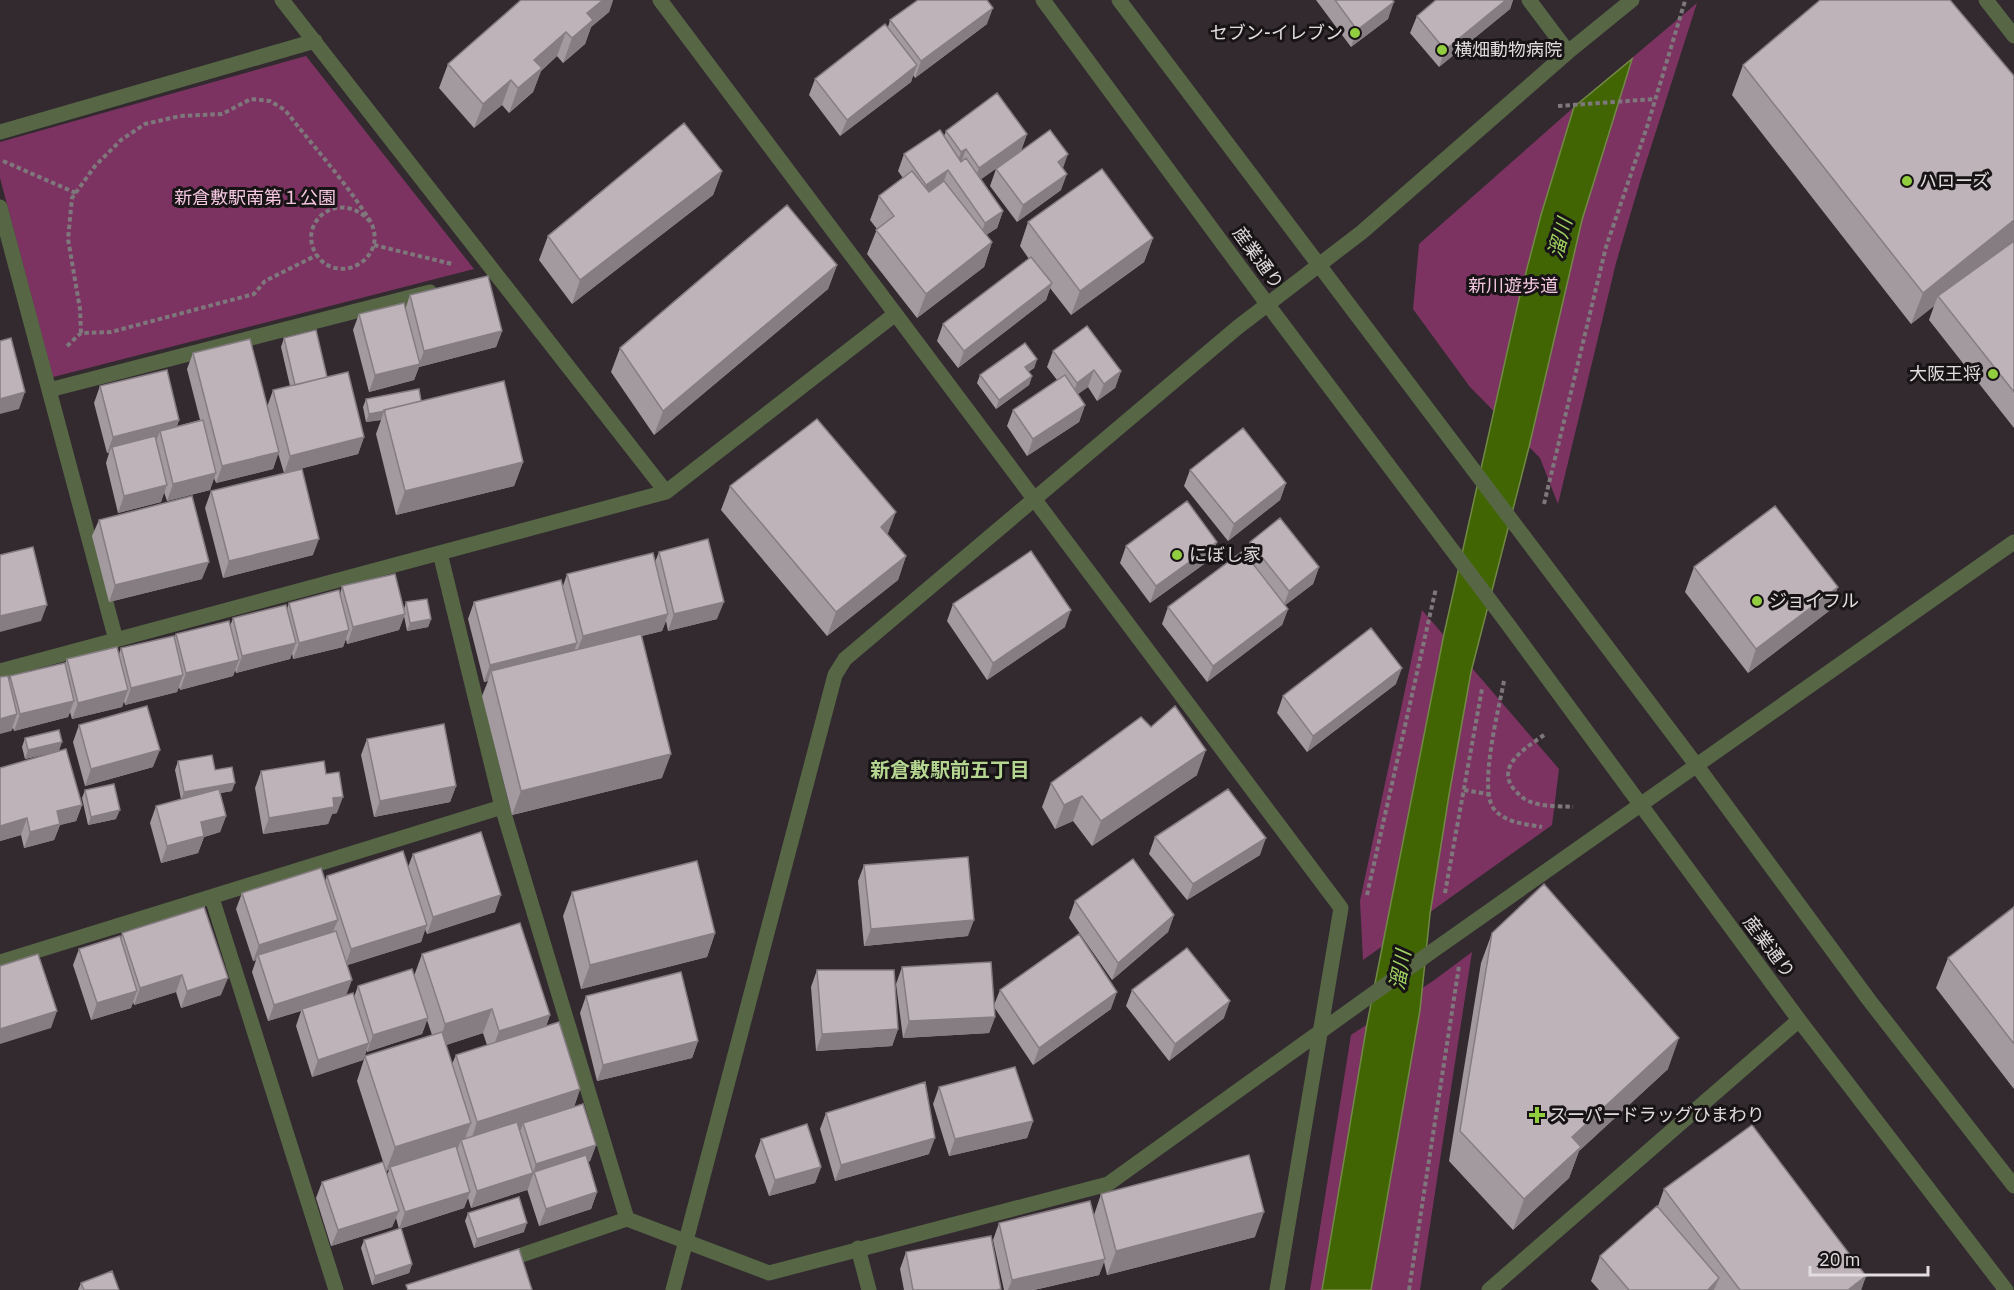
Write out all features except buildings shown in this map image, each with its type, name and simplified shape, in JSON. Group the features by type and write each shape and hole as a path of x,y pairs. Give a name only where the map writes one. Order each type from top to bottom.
{"street":[{"path":"282,0 491,276 666,492"},
{"path":"660,0 894,315 1035,499 1341,908 1277,1290"},
{"name":"産業通り","path":"1044,0 1268,305 1507,622 1799,1020 2006,1290"},
{"path":"1119,0 1526,538 1869,1000 2014,1186"},
{"path":"1529,0 1568,52"},
{"path":"673,1290 834,675 845,659 1238,327 1362,232 1568,52 1632,0"},
{"path":"1986,0 2014,36"},
{"path":"0,132 315,41"},
{"path":"0,207 116,640"},
{"path":"49,390 439,289"},
{"path":"0,671 666,492 894,315"},
{"path":"495,1264 627,1219 769,1273 1108,1184 1321,1030 2014,542"},
{"path":"440,553 502,807 627,1219"},
{"path":"0,962 502,807"},
{"path":"212,898 336,1290"},
{"path":"1493,1289 1799,1020"},
{"path":"858,1248 869,1290"}],"path":[{"path":"1544,504 1606,247 1685,1"},
{"path":"81,333 81,309 68,239 72,198 95,166 145,124 180,116 222,114 251,99 270,101 285,110 351,192 372,224 375,234 374,245 370,255 363,263 344,269 324,263 317,255 313,247 312,236 319,218 327,211 336,207 347,207 357,210 372,224"},
{"path":"1558,106 1655,99"},
{"path":"0,159 76,193"},
{"path":"374,245 491,276"},
{"path":"42,364 49,363 81,333 111,332 254,294 265,281 317,255"},
{"path":"1366,900 1436,588"},
{"path":"1504,681 1492,748 1488,794 1494,809 1500,815 1508,819 1542,826"},
{"path":"1445,893 1482,689"},
{"path":"1544,735 1513,759 1509,771 1510,784 1518,794 1531,802 1573,807"},
{"path":"1464,790 1488,794"},
{"path":"1409,1290 1464,930"}],"green space":[{"name":"新川遊歩道","path":"1697,3 1616,263 1558,504 1540,458 1470,387 1413,309 1419,244 1574,107"},
{"name":"新倉敷駅南第１公園","path":"306,56 474,269 53,377 0,178 0,142"},
{"path":"1422,610 1559,769 1552,825 1363,960 1360,901"},
{"path":"1472,952 1420,1290 1310,1290 1351,1035 1433,981"}],"water":[{"name":"溜川","path":"1632,59 1582,220 1529,447 1471,672 1430,914 1420,1010 1371,1290 1322,1290 1367,1024 1444,634 1519,299 1541,215 1574,107"}],"place":[{"name":"セブン-イレブン","path":"1355,33"},
{"name":"横畑動物病院","path":"1442,50"},
{"name":"ハローズ","path":"1907,181"},
{"name":"大阪王将","path":"1993,374"},
{"name":"にぼし家","path":"1177,555"},
{"name":"ジョイフル","path":"1757,601"},
{"name":"スーパードラッグひまわり","path":"1537,1115"}],"district":[{"name":"新倉敷駅前五丁目","path":"950,770"}]}
